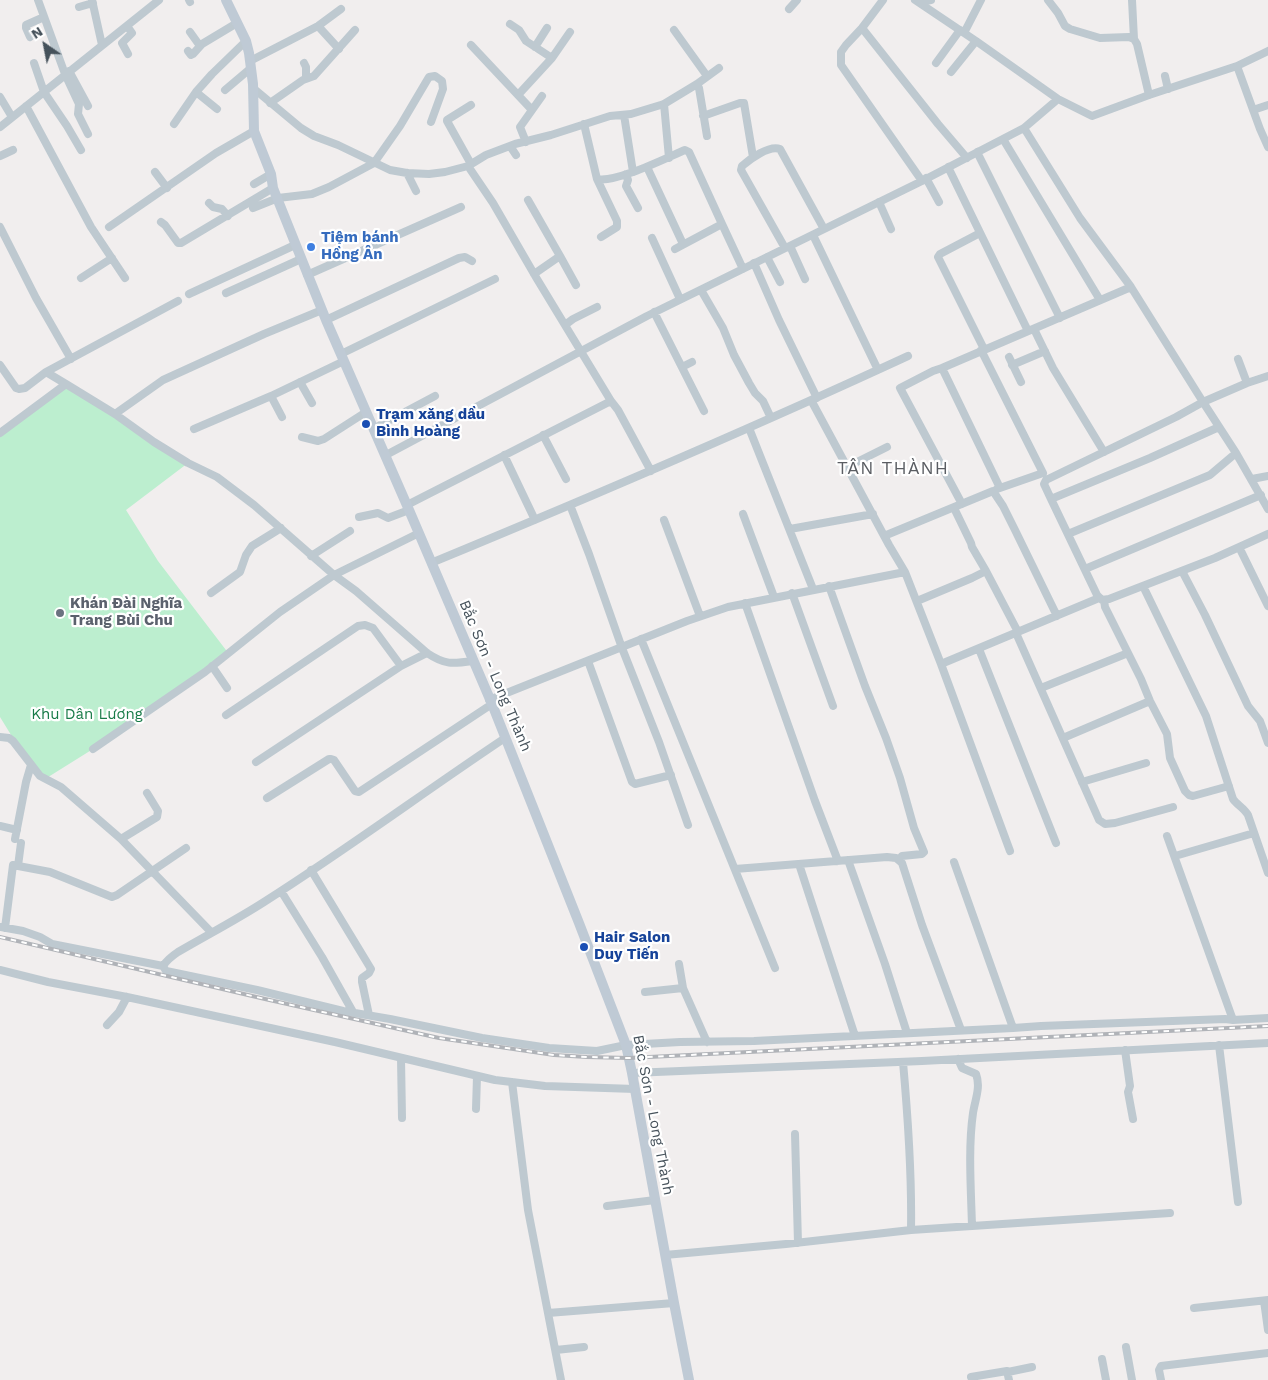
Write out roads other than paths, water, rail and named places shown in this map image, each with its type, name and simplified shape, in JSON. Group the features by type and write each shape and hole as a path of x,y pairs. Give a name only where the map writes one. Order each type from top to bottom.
{"main road":[{"name":"Bắc Sơn - Long Thành","path":"226,0 246,41 251,65 254,131 271,174 273,188 307,275 419,532 505,738 626,1045 689,1380"}],"street":[{"path":"38,0 79,104 78,114 88,134"},
{"path":"0,127 159,0"},
{"path":"789,9 797,0"},
{"path":"884,0 862,28 846,44 841,52 841,65 939,202"},
{"path":"918,2 931,0"},
{"path":"936,63 962,32 981,0"},
{"path":"1048,0 1065,26 1100,38 1129,36 1134,39"},
{"path":"1132,0 1134,39 1137,44 1149,95"},
{"path":"79,7 92,1 102,45"},
{"path":"918,2 1058,99 1092,116 1237,66 1268,51"},
{"path":"225,90 251,65 318,26 341,8"},
{"path":"30,37 26,25 44,17"},
{"path":"188,52 191,55 193,54 200,46 237,23"},
{"path":"510,24 517,28 526,41 552,58"},
{"path":"127,26 132,33 122,43 128,54"},
{"path":"318,26 339,49"},
{"path":"535,47 547,28"},
{"path":"862,28 967,158"},
{"path":"270,103 306,78 314,76 356,30"},
{"path":"674,30 707,76"},
{"path":"190,32 200,46"},
{"path":"518,95 552,58 570,32"},
{"path":"174,124 196,92 246,41"},
{"path":"951,72 976,41"},
{"path":"471,44 532,110"},
{"path":"34,63 44,92 81,150"},
{"path":"304,63 306,78"},
{"path":"1237,66 1268,147"},
{"path":"253,88 301,128 314,136 390,170 407,173 445,172 470,165 510,146 610,116 624,115 664,104 719,68"},
{"path":"67,73 88,106"},
{"path":"253,208 278,198 312,194 374,163 400,126 429,77 435,76 442,81 443,89 431,122"},
{"path":"1166,76 1168,89"},
{"path":"697,84 706,136"},
{"path":"196,92 218,109"},
{"path":"526,142 520,127 542,96"},
{"path":"0,97 12,118"},
{"path":"386,455 654,312 813,235 1024,128 1058,99"},
{"path":"704,116 744,103 753,157"},
{"path":"664,104 669,158"},
{"path":"1253,110 1268,104"},
{"path":"470,105 446,121 534,274 611,401 621,407 651,471"},
{"path":"26,106 87,219 124,278"},
{"path":"624,115 629,173 626,186 638,208"},
{"path":"584,124 597,180 618,223 617,227 601,237"},
{"path":"1024,128 1080,218 1131,287 1236,453 1268,509"},
{"path":"109,227 216,154 254,131"},
{"path":"1003,139 1100,300"},
{"path":"510,146 516,155"},
{"path":"805,279 741,170 742,166 753,157 774,148 780,149 824,229"},
{"path":"0,156 14,150"},
{"path":"597,180 606,180 647,167 685,150 689,152 743,269"},
{"path":"977,152 1060,318"},
{"path":"647,167 684,244"},
{"path":"948,167 1031,330 1104,452"},
{"path":"155,172 167,188"},
{"path":"407,173 416,191"},
{"path":"254,184 271,174"},
{"path":"161,222 165,224 178,243 181,243 273,188"},
{"path":"528,200 576,285"},
{"path":"879,202 892,229"},
{"path":"208,203 213,207 222,209 228,216"},
{"path":"307,275 461,207"},
{"path":"675,249 722,224"},
{"path":"0,227 36,298 71,359"},
{"path":"980,233 940,254 938,257 1045,477 1044,484 1051,499 1167,734 1170,758 1187,794 1192,796 1229,786"},
{"path":"813,235 878,370"},
{"path":"652,238 680,299"},
{"path":"189,294 295,245"},
{"path":"534,274 560,256"},
{"path":"326,320 459,258 466,257 472,261"},
{"path":"768,257 780,282"},
{"path":"81,278 112,258"},
{"path":"226,293 301,259"},
{"path":"754,263 814,399 847,467 905,572 1010,851"},
{"path":"194,429 300,382 495,279"},
{"path":"962,504 900,388 933,371 1131,287"},
{"path":"701,290 723,328 734,355 749,383 763,401 771,418"},
{"path":"0,365 19,389 25,388 46,372 132,328 178,301"},
{"path":"565,325 598,307"},
{"path":"115,414 163,380 322,310"},
{"path":"654,312 704,411"},
{"path":"1021,382 1011,361 1045,351"},
{"path":"431,563 651,471 908,356"},
{"path":"1238,359 1247,383"},
{"path":"682,368 692,362"},
{"path":"942,368 1007,514 1057,616"},
{"path":"46,372 115,414 154,442 188,463 217,477 281,528 334,575 356,591 426,653 437,660 448,663 473,661"},
{"path":"884,536 996,490 1045,477 1104,452 1203,402 1268,376"},
{"path":"300,382 312,403"},
{"path":"0,433 66,384"},
{"path":"271,396 282,417"},
{"path":"373,429 435,396"},
{"path":"359,517 378,513 388,518 504,455 611,401"},
{"path":"302,437 318,441 324,439 366,412"},
{"path":"1051,499 1219,427"},
{"path":"750,428 813,589"},
{"path":"543,435 566,479"},
{"path":"847,467 887,447"},
{"path":"1068,534 1210,475 1236,453"},
{"path":"504,455 536,520"},
{"path":"1252,479 1268,476"},
{"path":"1086,569 1261,496"},
{"path":"570,505 688,825"},
{"path":"954,508 1017,633 1099,820 1105,824 1115,823 1174,807"},
{"path":"743,514 774,597"},
{"path":"790,529 873,514"},
{"path":"664,520 700,616"},
{"path":"211,593 240,572 246,555 252,546 281,528"},
{"path":"312,556 350,531"},
{"path":"93,749 212,666 280,612 334,575 419,532"},
{"path":"941,664 1057,616 1102,599 1109,599 1182,571 1268,534"},
{"path":"1239,547 1268,606"},
{"path":"917,601 986,571"},
{"path":"1182,571 1248,706 1260,721 1268,743"},
{"path":"267,798 329,759 334,760 356,791 359,792 490,702 700,616 745,603 905,572"},
{"path":"829,586 892,754 914,828 924,852 922,854 902,856 900,860"},
{"path":"1143,586 1206,716 1229,786 1236,803 1248,815 1268,873"},
{"path":"792,594 833,706"},
{"path":"745,603 815,801 838,860"},
{"path":"226,715 358,626 373,628 401,666"},
{"path":"641,639 775,968"},
{"path":"979,649 1056,843"},
{"path":"1041,688 1128,652"},
{"path":"256,762 401,666 426,653"},
{"path":"588,661 632,782 635,784 642,783 670,775"},
{"path":"212,666 227,688"},
{"path":"1063,738 1150,701"},
{"path":"0,737 8,738 16,743 40,776 61,787 121,840 211,932"},
{"path":"163,966 178,952 281,891 505,738"},
{"path":"1082,782 1146,763"},
{"path":"31,764 17,830 16,866 2,928 22,931 40,937 52,944 163,966 166,971 352,1012 482,1038 549,1048 597,1051 626,1045 754,1041 1225,1018 1233,1020 1268,1018"},
{"path":"121,840 157,817 158,811 147,793"},
{"path":"0,826 17,830"},
{"path":"1175,856 1254,833"},
{"path":"1167,836 1233,1020"},
{"path":"4,864 50,872 112,897 118,895 186,848"},
{"path":"735,870 887,856 900,860 961,1030"},
{"path":"848,860 907,1033"},
{"path":"954,862 1013,1028"},
{"path":"799,864 855,1036"},
{"path":"311,870 371,969 362,978 369,1015"},
{"path":"281,891 322,957 352,1012"},
{"path":"679,964 683,988 707,1042"},
{"path":"0,970 477,1076 545,1086 635,1089"},
{"path":"645,992 683,988"},
{"path":"107,1025 120,1012 127,997"},
{"path":"632,1073 903,1062 1268,1043"},
{"path":"1218,1045 1238,1202"},
{"path":"1125,1050 1132,1119"},
{"path":"401,1058 402,1118"},
{"path":"958,1059 962,1068 976,1074 978,1083 971,1140 972,1226"},
{"path":"903,1062 910,1136 911,1230"},
{"path":"476,1109 477,1076"},
{"path":"512,1082 528,1210 561,1380"},
{"path":"796,1134 798,1243"},
{"path":"607,1206 655,1200"},
{"path":"665,1255 798,1243 911,1230 1170,1213"},
{"path":"1194,1308 1266,1301 1268,1330"},
{"path":"548,1313 674,1303"},
{"path":"556,1350 584,1347"},
{"path":"1126,1347 1132,1380"},
{"path":"1161,1380 1159,1370 1161,1366 1268,1353"},
{"path":"1102,1359 1106,1380"},
{"path":"971,1377 1009,1376 1032,1367"}],"railway":[{"path":"0,937 439,1038 554,1055 629,1058 1268,1026"}],"place":[{"name":"Tiệm bánh Hồng Ân","path":"311,247"},
{"name":"Trạm xăng dầu Bình Hoàng","path":"366,424"},
{"name":"Khán Đài Nghĩa Trang Bùi Chu","path":"60,613"},
{"name":"Hair Salon Duy Tiến","path":"584,947"}],"district":[{"name":"TÂN THÀNH","path":"893,469"}],"park label":[{"name":"Khu Dân Lương","path":"87,715"}]}
